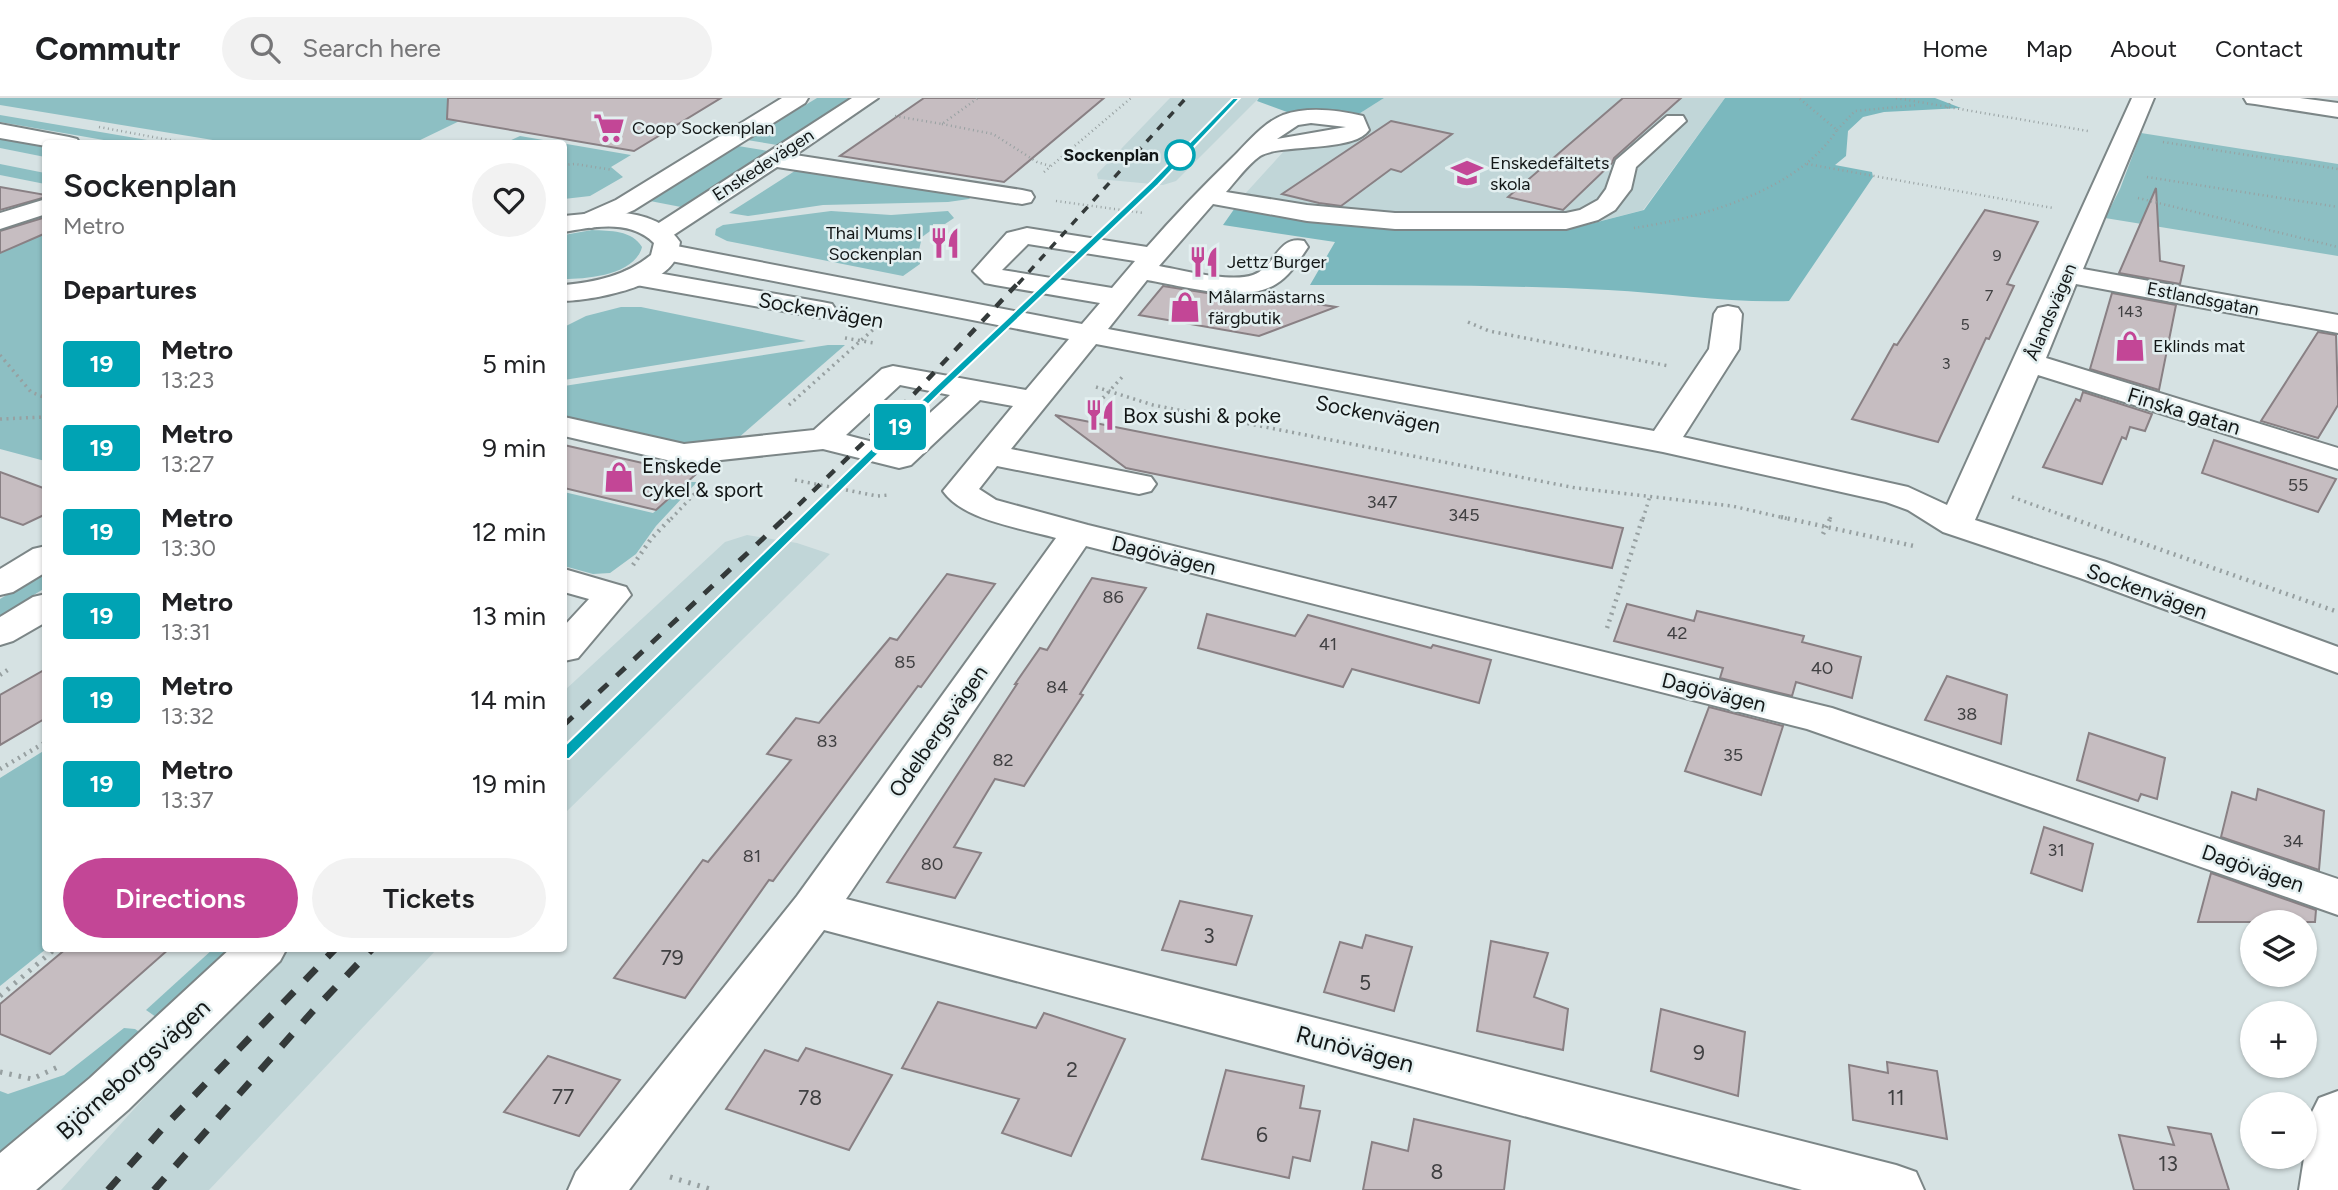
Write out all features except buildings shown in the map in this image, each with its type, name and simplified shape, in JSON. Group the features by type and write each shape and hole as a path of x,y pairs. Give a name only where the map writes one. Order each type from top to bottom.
{"street":[{"name":"Enskedevägen","path":"591,220 625,205 797,98"},
{"name":"Enskedevägen","path":"664,242 772,159 867,98"},
{"name":"Ålandsvägen","path":"1955,525 2143,98"},
{"path":"2255,98 2338,110"},
{"path":"1208,196 1307,213 1395,221 1566,221 1592,216 1608,203 1622,183 1624,165 1675,121"},
{"path":"0,131 48,140"},
{"path":"1077,533 984,508 960,491 1146,263 1256,149"},
{"path":"0,154 42,162"},
{"path":"772,159 1019,195"},
{"path":"0,221 42,207"},
{"path":"567,224 591,220 632,222 664,242 656,265 635,277 614,285 567,293"},
{"path":"1117,297 995,277 986,271 1016,239 1027,236 1238,285 1259,283 1274,274 1295,247"},
{"name":"Sockenvägen","path":"664,242 868,292 1062,367 1663,442 1896,494 1920,503 1955,525"},
{"name":"Estlandsgatan","path":"2067,274 2338,324"},
{"name":"Sockenvägen","path":"635,277 885,333 1062,367 1730,481 1906,521 1955,525 2093,570 2338,661"},
{"path":"1663,442 1724,349 1728,314"},
{"name":"Finska gatan","path":"2029,362 2338,459"},
{"path":"823,439 893,375 973,390 1062,367"},
{"path":"567,428 684,454 823,439 899,458 973,390"},
{"path":"989,455 1139,484"},
{"name":"Dagövägen","path":"1077,533 1818,718 2338,897"},
{"name":"Odelbergsvägen","path":"596,1190 814,909 1077,533"},
{"path":"0,584 42,559"},
{"path":"567,581 613,595 567,646"},
{"path":"0,633 42,608"},
{"name":"Runövägen","path":"814,909 1896,1190"},
{"name":"Björneborgsvägen","path":"0,1187 109,1094 259,952"},
{"path":"2327,1190 2338,1114"}],"path":[{"path":"942,124 978,98"},
{"path":"1019,195 1131,98"},
{"path":"1896,98 1926,105 2338,169"},
{"path":"1947,108 1953,98"},
{"path":"1837,130 1855,111 1926,105"},
{"path":"890,115 993,134 1037,162 1051,167"},
{"path":"1806,164 2102,193 2338,207"},
{"path":"567,165 613,170"},
{"path":"2102,193 2151,200 2338,247"},
{"path":"1468,322 1489,331 1707,373"},
{"path":"613,595 651,539 738,450 860,341 885,333"},
{"path":"834,335 860,341 885,333"},
{"path":"0,355 31,392 42,396"},
{"path":"1062,367 1141,403 1576,488 1732,506 1828,523 1919,548"},
{"path":"0,419 42,417"},
{"path":"1596,662 1650,496"},
{"path":"1823,534 1828,523"},
{"path":"0,769 42,744"},
{"path":"0,996 51,952"}],"shaded area":[{"path":"0,98 507,98 420,140 213,140 0,105"},
{"path":"817,98 850,98 777,145 747,140"},
{"path":"1170,98 1259,98 1176,181 1163,185 1098,179 1097,174"},
{"path":"1259,98 1384,98 1354,117 1287,112 1257,101"},
{"name":"Enskedefältets skola","path":"1384,98 1725,98 1643,210 1578,227 1446,223 1321,212 1244,195 1284,151 1338,146 1369,136 1354,117"},
{"path":"1725,98 1935,98 1961,108 1884,112 1863,117 1848,131 1846,156 1835,165 1872,172 1873,177 1789,301 1744,301 1571,288 1310,285 1335,242 1223,225 1244,195 1322,212 1446,223 1578,227 1644,210"},
{"path":"0,115 147,140 104,140 0,122"},
{"path":"2141,133 2338,164 2338,256 2105,218 2120,189"},
{"path":"0,136 42,143 42,156 0,148"},
{"path":"520,136 543,140 511,140"},
{"path":"567,144 631,155 611,167 623,177 590,196 567,199"},
{"path":"738,146 768,151 681,207 650,201"},
{"path":"0,164 42,172 42,183 0,175"},
{"path":"801,167 974,194 969,199 948,202 823,205 748,216 729,213"},
{"path":"831,211 891,215 948,211 954,218 945,224 933,224 933,229 922,237 920,264 903,276 727,241 715,235 716,229 723,225"},
{"path":"42,215 42,460 0,449 0,234"},
{"path":"592,230 613,231 627,234 642,247 630,264 609,274 567,279 567,234"},
{"path":"621,307 641,307 806,341 567,380 567,326 586,316"},
{"path":"828,345 845,345 737,439 681,443 567,419 567,386"},
{"path":"690,482 697,482 656,526 636,554 610,573 593,574 567,567 567,493 653,513"},
{"path":"747,535 797,543 830,554 567,811 567,688 725,542"},
{"path":"42,574 42,590 0,616 0,599"},
{"path":"42,752 42,952 0,986 0,778"},
{"path":"210,952 238,952 156,1017 146,1010"},
{"path":"285,952 434,952 209,1190 61,1190 190,1047"},
{"path":"124,1028 135,1029 144,1035 0,1162 0,1091 8,1094 64,1075"}],"railway":[{"path":"1018,284 1186,98"},
{"path":"1049,284 1155,184 1236,98"},
{"path":"784,519 914,394 1019,282"},
{"path":"806,519 1051,282"},
{"path":"567,722 786,517"},
{"path":"567,752 808,517"},
{"path":"108,1190 162,1129 332,952"},
{"path":"154,1190 312,1012 369,952"}],"metro line":[{"name":"19","path":"567,752 938,390 1154,184 1236,98"}],"place":[{"name":"Coop Sockenplan","path":"609,128"},
{"name":"Sockenplan","path":"1180,155"},
{"name":"Enskedefältets skola","path":"1467,173"},
{"name":"Thai Mums I Sockenplan","path":"945,243"},
{"name":"Jettz Burger","path":"1204,262"},
{"name":"Målarmästarns färgbutik","path":"1185,307"},
{"name":"Eklinds mat","path":"2130,346"},
{"name":"Box sushi & poke","path":"1100,415"},
{"name":"Enskede cykel & sport","path":"619,477"}]}
